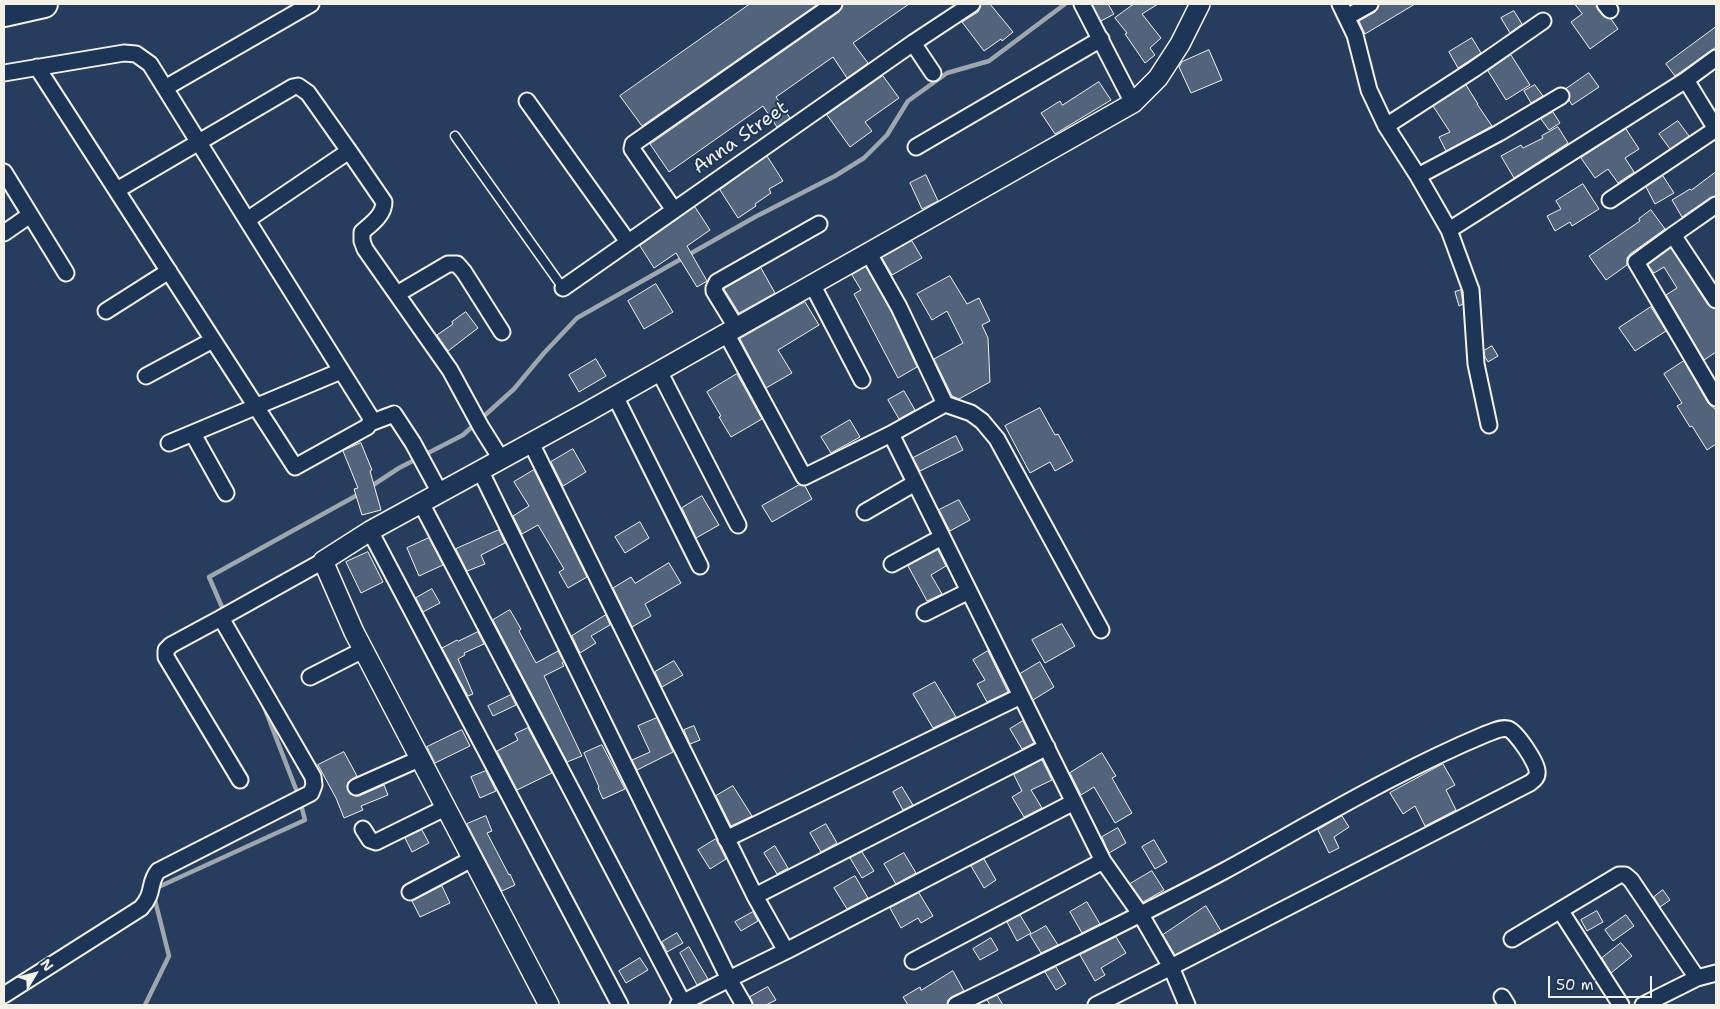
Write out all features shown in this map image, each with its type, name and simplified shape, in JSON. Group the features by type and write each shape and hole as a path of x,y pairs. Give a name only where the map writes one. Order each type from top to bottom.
{"highway":[{"path":"4,13 44,4"}],"street":[{"path":"165,88 311,4"},
{"path":"674,210 632,149 633,144 834,4"},
{"name":"Anna Street","path":"564,288 913,43 972,4"},
{"path":"1082,4 1133,103"},
{"path":"240,780 166,657 166,650 171,645 324,561 370,531 615,396 1133,103 1158,78 1180,44 1200,4"},
{"path":"1370,4 1344,11 1355,35 1369,90 1386,126 1449,230 1471,290 1476,364 1489,425"},
{"path":"1386,126 1489,59 1543,21"},
{"path":"916,147 1101,39"},
{"path":"913,43 933,73"},
{"path":"4,73 124,53 136,54 150,64 371,418 370,423"},
{"path":"1449,230 1686,80 1716,58"},
{"path":"37,67 295,466 367,427 370,423 394,414 413,443 440,493"},
{"path":"1610,200 1716,129 1686,80"},
{"path":"117,190 293,87 298,86 308,93 384,202 384,209 380,215 362,232 362,241 365,248 450,370 501,459"},
{"path":"1418,176 1499,133 1561,96"},
{"path":"527,101 628,242"},
{"path":"247,220 348,151"},
{"path":"4,172 66,273"},
{"path":"1716,205 1636,262 1716,398"},
{"path":"4,233 30,215"},
{"path":"819,224 717,282 714,291 731,330 804,477 891,434 945,404"},
{"path":"1673,235 1712,283 1716,300"},
{"path":"868,252 899,307 945,404 971,413 982,421 997,439 1102,630"},
{"path":"397,294 448,264 457,264 502,332"},
{"path":"106,311 169,270"},
{"path":"812,284 862,380"},
{"path":"146,376 213,340"},
{"path":"170,443 341,371"},
{"path":"659,371 738,525"},
{"path":"615,396 700,566"},
{"path":"193,434 226,493"},
{"path":"891,434 1103,861 1142,915 1171,967 1187,1005"},
{"path":"531,443 755,896 786,951"},
{"path":"480,470 729,979 744,1005"},
{"path":"865,512 915,483"},
{"path":"422,503 682,1004 1074,802"},
{"path":"370,531 620,1005"},
{"path":"892,564 942,537"},
{"path":"324,561 363,650 548,1005"},
{"path":"925,613 969,591"},
{"path":"4,995 141,908 148,901 154,876 158,871 311,793 314,785 313,777 221,618"},
{"path":"310,677 363,650"},
{"path":"726,838 1021,696"},
{"path":"956,1005 1142,915 1410,770 1496,730 1506,729 1514,732 1535,764 1538,772 1536,778 1530,783 1096,1005"},
{"path":"755,896 1047,747"},
{"path":"356,787 419,759"},
{"path":"363,829 370,840 376,842 445,808"},
{"path":"410,892 472,859"},
{"path":"913,961 1103,861"},
{"path":"1512,939 1619,875 1625,875 1631,880 1697,978"},
{"path":"1560,910 1621,1005"},
{"path":"1642,1005 1697,978 1716,972"}],"lane":[{"path":"455,136 564,288"}],"building":[{"path":"750,4 818,4 642,126 620,96"},
{"path":"843,4 909,4 853,43 868,63 847,78 833,57 776,97 790,118 777,127 763,106 669,172 650,144 839,12"},
{"path":"981,4 990,4 1013,32 984,51 962,22 978,12"},
{"path":"1092,4 1108,4 1114,14 1101,21"},
{"path":"1134,4 1158,4 1142,14 1161,38 1150,48 1155,55 1145,63 1125,34 1127,33 1115,18"},
{"path":"1379,4 1415,4 1365,34 1359,21 1375,12"},
{"path":"1575,4 1596,4 1603,16 1611,19 1618,29 1590,49 1571,22 1582,14"},
{"path":"1514,11 1522,24 1510,33 1501,18"},
{"path":"1716,27 1716,47 1675,76 1666,64"},
{"path":"1472,38 1481,53 1458,68 1449,52"},
{"path":"1209,50 1222,80 1191,93 1179,67 1182,62"},
{"path":"1511,55 1530,85 1506,100 1488,71"},
{"path":"1589,73 1599,87 1572,105 1569,100 1569,92 1566,89"},
{"path":"883,76 899,98 865,122 872,131 850,147 827,115"},
{"path":"1099,82 1111,100 1055,134 1041,113 1060,101 1062,105"},
{"path":"1466,85 1492,126 1446,151 1439,137 1450,132 1433,106"},
{"path":"1535,85 1543,96 1531,103 1524,91"},
{"path":"1553,112 1560,123 1549,130 1541,119"},
{"path":"1678,121 1689,136 1670,149 1659,134"},
{"path":"1558,127 1568,143 1514,178 1501,156 1521,145 1523,148 1543,138 1542,136"},
{"path":"1626,129 1639,149 1625,158 1634,172 1618,183 1608,169 1595,178 1581,158"},
{"path":"767,156 783,181 769,189 771,193 738,218 720,190"},
{"path":"1716,172 1716,196 1711,197 1682,217 1672,200 1691,190"},
{"path":"926,175 938,201 922,209 910,183"},
{"path":"1663,176 1674,193 1655,204 1646,187"},
{"path":"1583,184 1599,209 1572,226 1570,222 1555,231 1547,216 1561,209 1556,201"},
{"path":"695,207 710,230 687,246 707,281 697,287 676,253 654,268 640,246"},
{"path":"1651,210 1665,229 1630,254 1627,258 1627,265 1606,280 1589,256 1640,221 1639,219"},
{"path":"912,241 922,258 892,275 882,258"},
{"path":"1671,248 1708,305 1716,309 1716,352 1704,360 1666,295 1677,288 1664,267 1654,273 1648,265"},
{"path":"866,267 891,311 917,367 898,378 854,294 861,290 852,275"},
{"path":"761,268 775,293 739,313 724,289"},
{"path":"950,276 967,304 979,298 990,321 982,325 988,338 990,382 959,399 952,396 934,359 963,343 947,311 932,320 917,294"},
{"path":"656,284 673,312 644,329 628,301"},
{"path":"1461,290 1463,304 1459,306 1455,292"},
{"path":"805,302 819,325 778,350 792,373 766,388 740,339"},
{"path":"1651,307 1666,331 1635,351 1619,328"},
{"path":"466,312 478,328 448,351 437,335"},
{"path":"1492,346 1498,356 1488,362 1484,351"},
{"path":"596,359 606,376 579,392 569,375"},
{"path":"1684,361 1708,403 1716,410 1716,444 1707,450 1677,406 1682,403 1664,374"},
{"path":"737,374 762,419 731,437 707,392"},
{"path":"904,391 915,410 899,419 888,400"},
{"path":"1040,408 1055,435 1058,434 1073,461 1055,471 1050,462 1030,473 1005,426"},
{"path":"850,420 860,437 831,453 821,437"},
{"path":"956,436 963,450 920,471 913,458"},
{"path":"361,443 372,470 370,471 381,510 362,515 354,489 358,488 343,451"},
{"path":"573,449 586,472 563,486 551,462"},
{"path":"534,470 587,577 568,588 559,572 564,569 538,525 522,534 513,516 529,506 514,482"},
{"path":"799,485 805,486 812,499 772,522 762,506"},
{"path":"702,496 719,525 696,538 682,508"},
{"path":"959,500 970,520 950,531 939,510"},
{"path":"640,522 649,538 625,553 615,537"},
{"path":"499,530 505,543 481,555 485,564 467,571 456,549"},
{"path":"429,538 443,565 419,576 407,548"},
{"path":"938,550 946,566 931,575 942,594 927,601 908,566"},
{"path":"368,552 383,582 361,593 346,562"},
{"path":"669,563 681,583 645,604 651,616 632,627 613,588 631,577 635,583"},
{"path":"432,589 440,603 423,612 416,598"},
{"path":"510,610 521,629 519,631 536,663 558,651 564,662 562,663 564,666 544,676 582,756 567,762 493,620"},
{"path":"606,615 610,625 591,636 596,643 580,653 572,636"},
{"path":"1062,624 1075,646 1045,663 1032,640"},
{"path":"478,632 484,644 464,653 465,655 458,659 473,694 468,696 442,648"},
{"path":"988,651 1008,692 987,702 977,684 985,680 973,660"},
{"path":"674,661 683,675 662,687 655,672"},
{"path":"1040,662 1054,687 1033,700 1020,674"},
{"path":"935,682 956,717 933,728 913,694"},
{"path":"511,695 516,705 493,716 488,706"},
{"path":"657,718 673,752 637,770 632,760 650,752 638,726"},
{"path":"1023,721 1034,743 1022,749 1010,729"},
{"path":"694,726 700,740 690,744 684,730"},
{"path":"528,728 552,773 517,790 497,751 518,740 515,734"},
{"path":"462,730 470,746 435,763 427,747"},
{"path":"602,745 625,789 603,799 584,753"},
{"path":"344,752 357,776 348,782 347,786 350,794 359,796 384,785 388,795 361,806 363,810 344,818 336,798 318,765"},
{"path":"1102,753 1116,776 1112,778 1132,813 1115,823 1094,787 1081,795 1070,773"},
{"path":"1042,760 1052,780 1031,790 1042,808 1024,817 1012,797 1022,791 1014,775"},
{"path":"1443,764 1455,785 1446,790 1456,810 1425,826 1415,806 1403,814 1390,793"},
{"path":"486,771 496,791 480,798 471,777"},
{"path":"733,786 752,816 731,826 716,796"},
{"path":"902,787 913,805 903,810 893,792"},
{"path":"486,816 492,831 487,833 515,885 502,891 467,824"},
{"path":"1342,816 1349,827 1334,837 1339,848 1329,853 1318,830"},
{"path":"826,824 837,843 821,852 810,833"},
{"path":"1118,828 1126,843 1109,853 1102,837"},
{"path":"422,830 429,843 412,852 405,838"},
{"path":"716,839 726,859 710,869 698,850"},
{"path":"1154,840 1167,862 1155,869 1142,847"},
{"path":"775,846 788,868 777,874 764,853"},
{"path":"862,852 874,871 862,878 850,858"},
{"path":"904,853 916,873 896,884 884,864"},
{"path":"984,859 996,880 984,888 971,866"},
{"path":"1152,871 1164,890 1143,902 1130,884"},
{"path":"855,876 868,898 847,909 834,888"},
{"path":"442,886 450,903 420,917 412,901"},
{"path":"1663,890 1670,900 1660,907 1654,897"},
{"path":"919,893 933,916 921,923 918,918 901,928 890,908"},
{"path":"1087,902 1100,924 1082,933 1070,912"},
{"path":"1206,906 1221,931 1175,955 1163,935"},
{"path":"1597,911 1603,922 1587,931 1581,920"},
{"path":"753,912 758,921 741,931 735,922"},
{"path":"1020,915 1031,933 1017,941 1007,922"},
{"path":"1626,915 1634,926 1613,941 1605,930"},
{"path":"1046,926 1058,945 1041,953 1030,935"},
{"path":"677,933 683,943 667,952 662,942"},
{"path":"1116,937 1126,953 1101,968 1105,975 1095,981 1080,955"},
{"path":"991,938 998,950 980,960 973,949"},
{"path":"1621,943 1632,956 1611,973 1602,958"},
{"path":"689,947 708,979 697,985 680,953"},
{"path":"640,958 648,970 626,983 619,971"},
{"path":"1056,967 1066,984 1056,990 1045,972"},
{"path":"953,971 964,991 951,997 947,1005 908,1005 903,997 920,987 921,990"},
{"path":"768,987 776,1000 766,1005 753,1005 750,997"},
{"path":"997,995 1003,1005 990,1005 987,1000"}],"waterway":[{"path":"370,487 399,468 463,435 514,389 577,318 755,217 835,176 864,158 887,135 908,101 947,73 989,61 1065,4"},
{"path":"225,614 209,577 361,493"},
{"path":"154,889 305,820 299,797 263,704"},
{"path":"145,1005 169,956 154,896"}]}
